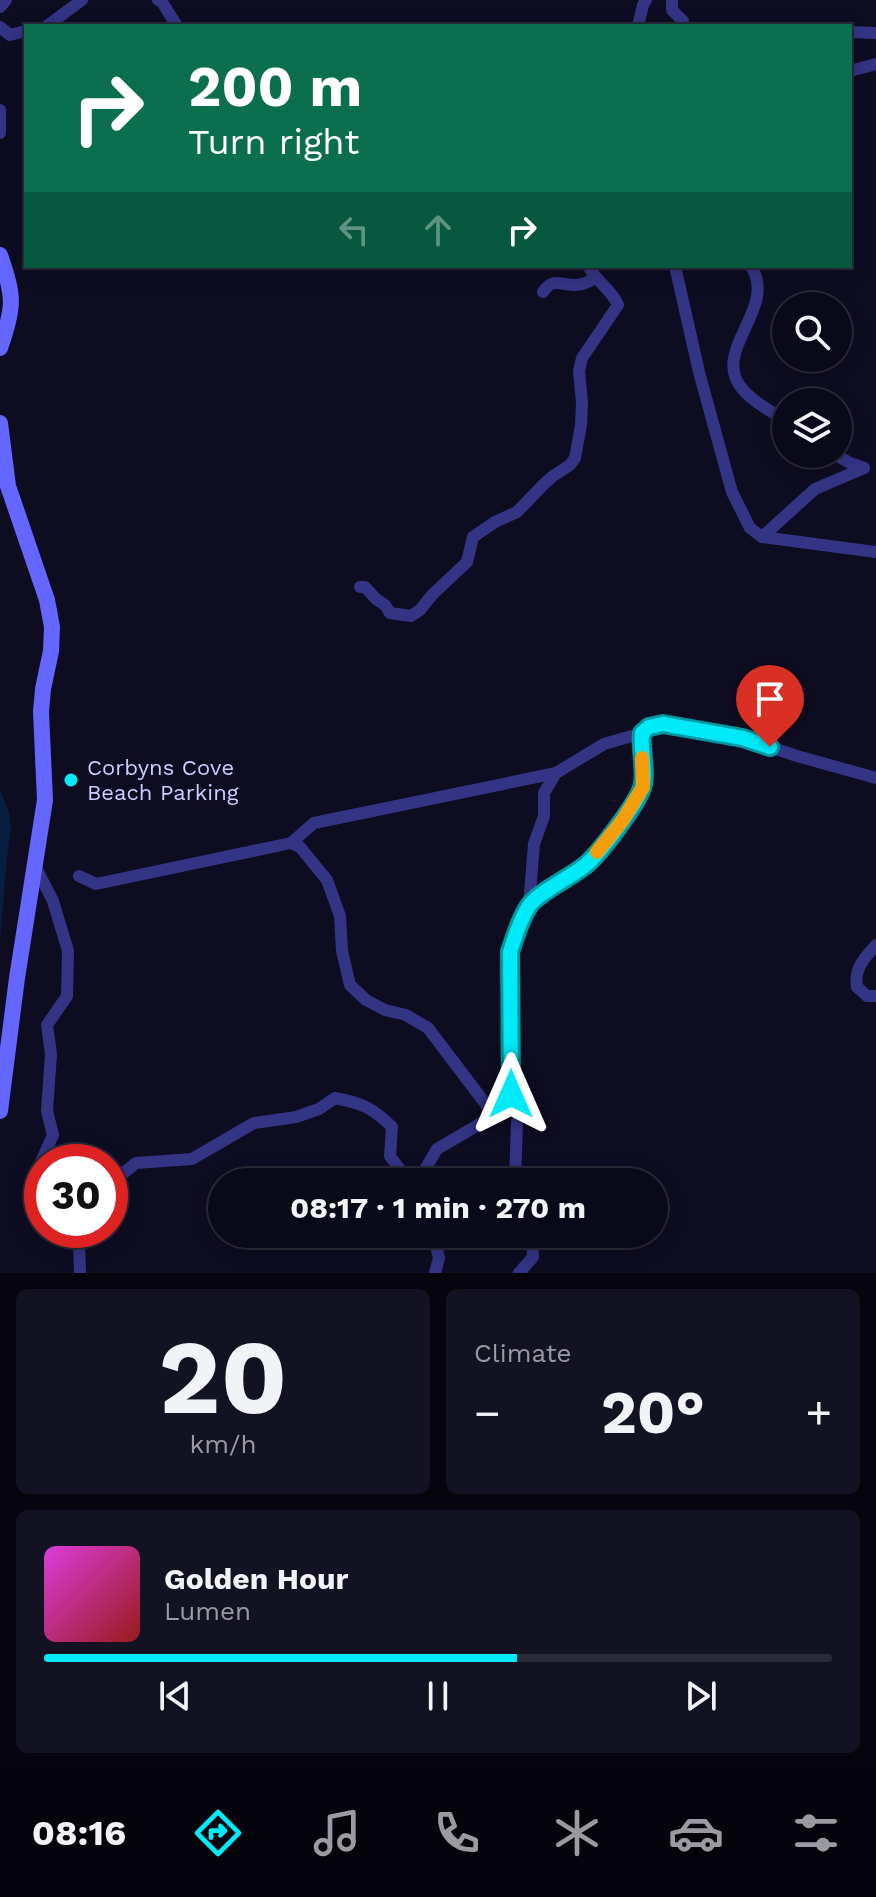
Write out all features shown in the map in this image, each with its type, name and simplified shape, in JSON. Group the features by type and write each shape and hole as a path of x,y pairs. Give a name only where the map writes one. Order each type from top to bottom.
{"main road":[{"path":"0,255 9,281 13,307 0,348"},
{"path":"0,423 8,486 47,600 52,627 41,712 45,800 0,1111"}],"street":[{"path":"0,7 6,0"},
{"path":"50,24 82,0"},
{"path":"158,0 176,24"},
{"path":"638,24 646,0"},
{"path":"672,0 672,10 683,21"},
{"path":"0,27 10,35 24,32"},
{"path":"852,32 876,33"},
{"path":"852,70 876,64"},
{"path":"0,110 0,133"},
{"path":"675,268 699,372 732,492 750,528 762,537 876,552"},
{"path":"752,268 758,290 755,310 735,352 733,373 741,388 772,411"},
{"path":"360,587 371,591 390,613 411,616 467,562 473,537 517,512 575,458 581,425 579,371 582,358 618,305 614,295 593,272 585,284 557,282 546,286 543,292"},
{"path":"762,537 815,489 864,468 852,464"},
{"path":"79,876 96,884 291,843 314,823 556,773 604,744 663,724 743,738 876,778"},
{"path":"529,905 588,863 622,821 643,787 642,733"},
{"path":"426,1168 437,1149 502,1111 511,1094 510,952 529,905 534,844 544,816 544,793 556,773"},
{"path":"291,843 300,847 327,880 340,916 342,951 350,985 366,1000 385,1010 406,1015 428,1028 494,1115"},
{"path":"34,864 53,901 68,951 67,996 47,1025 51,1054 47,1111 53,1135 49,1144"},
{"path":"876,945 855,975 857,987 867,996 876,996"},
{"path":"128,1169 136,1163 192,1159 254,1123 296,1117 319,1109 335,1098 360,1103 392,1127 390,1156 399,1168"},
{"path":"515,1168 517,1122"},
{"path":"80,1248 80,1273"},
{"path":"435,1273 439,1258 436,1248"},
{"path":"519,1273 533,1257 533,1248"}],"water":[{"path":"0,789 9,812 11,830 0,942"}],"slow traffic":[{"path":"597,852 622,821 643,787 642,758"}],"place":[{"name":"Corbyns Cove Beach Parking","path":"71,780"}],"route":[{"path":"511,1094 510,952 516,933 529,905 588,863 622,821 643,787 642,733 649,727 663,724 743,738 770,747"}]}
